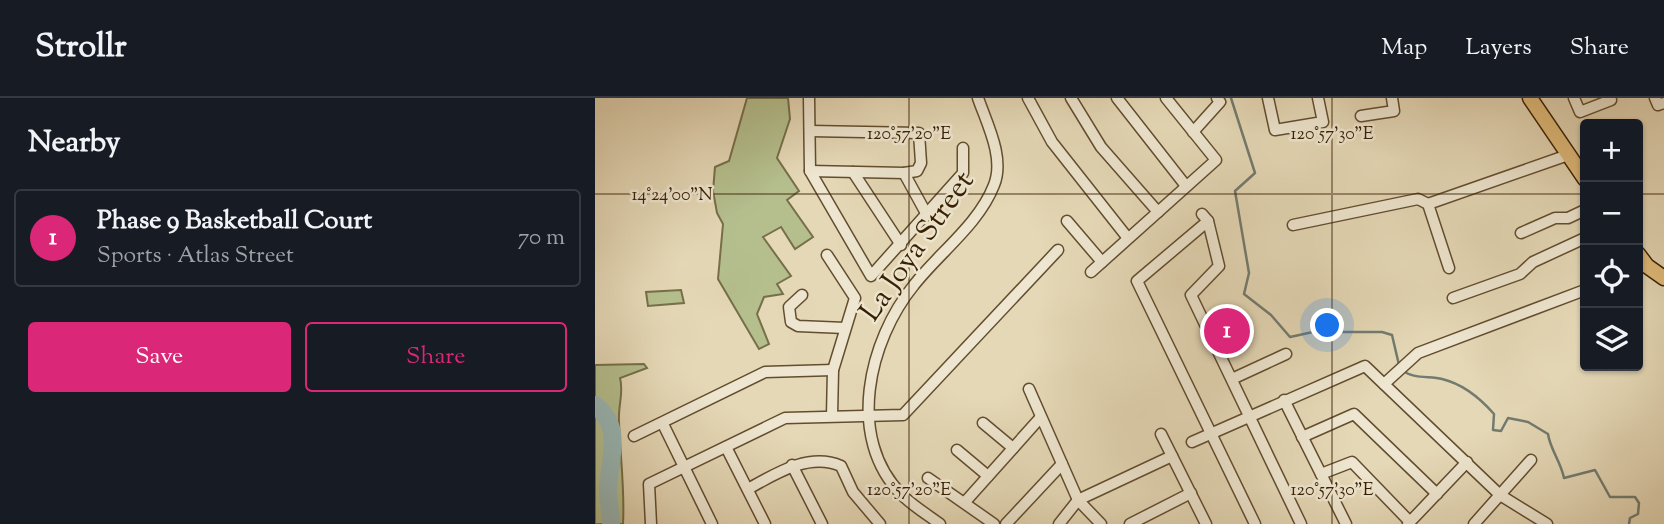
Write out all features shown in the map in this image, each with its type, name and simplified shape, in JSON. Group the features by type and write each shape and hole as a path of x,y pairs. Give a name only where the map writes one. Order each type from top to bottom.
{"main road":[{"path":"1531,98 1580,172"},
{"path":"1643,268 1664,278"}],"street":[{"path":"809,98 810,171 871,276 964,173 963,148"},
{"name":"La Joya Street","path":"940,524 901,494 885,471 871,435 869,416 879,346 896,311 915,284 979,211 995,184 995,150 978,98"},
{"path":"1028,98 1052,142 1127,237"},
{"path":"1071,98 1101,147 1158,212"},
{"path":"1117,98 1186,186"},
{"path":"1091,272 1216,160 1166,98"},
{"path":"1193,132 1220,102 1217,98"},
{"path":"1268,98 1275,130 1323,122 1318,98"},
{"path":"1361,117 1394,111 1392,98"},
{"path":"1574,98 1580,112 1611,98"},
{"path":"1655,98 1658,105 1664,103"},
{"path":"810,131 919,133 921,163 917,171 904,173 810,171"},
{"path":"1428,204 1568,155"},
{"path":"853,172 901,245"},
{"path":"904,173 927,215"},
{"path":"1293,225 1418,199 1428,204 1449,268"},
{"path":"1521,233 1555,218 1568,218 1580,213"},
{"path":"1255,524 1137,281 1205,217 1219,266 1191,295 1301,524"},
{"path":"1067,222 1102,262"},
{"path":"1453,298 1520,274 1533,262 1580,240"},
{"path":"651,524 649,484 785,418 903,415 1058,250"},
{"path":"827,255 855,298 833,370 832,416"},
{"path":"1384,384 1418,353 1580,292"},
{"path":"802,295 789,307 791,321 798,326 845,328"},
{"path":"1232,379 1286,354"},
{"path":"1192,442 1365,366 1500,495 1547,524"},
{"path":"634,436 765,372 833,370"},
{"path":"1029,389 1078,500 1101,524"},
{"path":"1284,400 1346,524"},
{"path":"1302,437 1354,414 1437,494"},
{"path":"965,502 1040,418"},
{"path":"983,423 1013,448"},
{"path":"663,424 712,524"},
{"path":"1161,434 1206,524"},
{"path":"726,447 765,524"},
{"path":"957,450 988,476"},
{"path":"1059,524 1078,500 1172,456"},
{"path":"1474,524 1531,460"},
{"path":"748,489 792,465 831,461 841,466 853,492 880,524"},
{"path":"1321,474 1352,462 1409,523 1467,462"},
{"path":"1006,524 1062,464"},
{"path":"792,465 822,524"},
{"path":"928,478 994,524"},
{"path":"1130,524 1153,519 1191,493"}],"green space":[{"path":"747,98 788,98 790,119 777,158 799,191 787,200 813,237 795,249 781,227 763,237 791,276 777,284 783,294 764,297 757,314 769,344 759,349 718,279 723,224 717,213 713,191 715,167 729,161"},
{"path":"681,290 684,303 648,306 646,292"},
{"path":"1226,306 1246,346 1227,355 1207,315"},
{"path":"644,364 647,368 620,378 623,524 595,524 595,365"}],"waterway":[{"path":"1231,98 1255,173 1235,191 1249,273 1244,294 1271,315 1290,337 1313,332 1382,332 1392,335 1399,365"},
{"path":"1403,370 1416,376 1450,381 1471,392 1494,414 1493,430 1501,431 1508,418 1528,422 1548,434 1564,478 1595,470 1610,497 1635,497 1639,503 1638,514 1630,518 1629,524"},
{"path":"595,405 604,414 612,434 608,490 611,524"}],"place":[{"name":"Phase 9 Basketball Court","path":"1227,331"}]}
